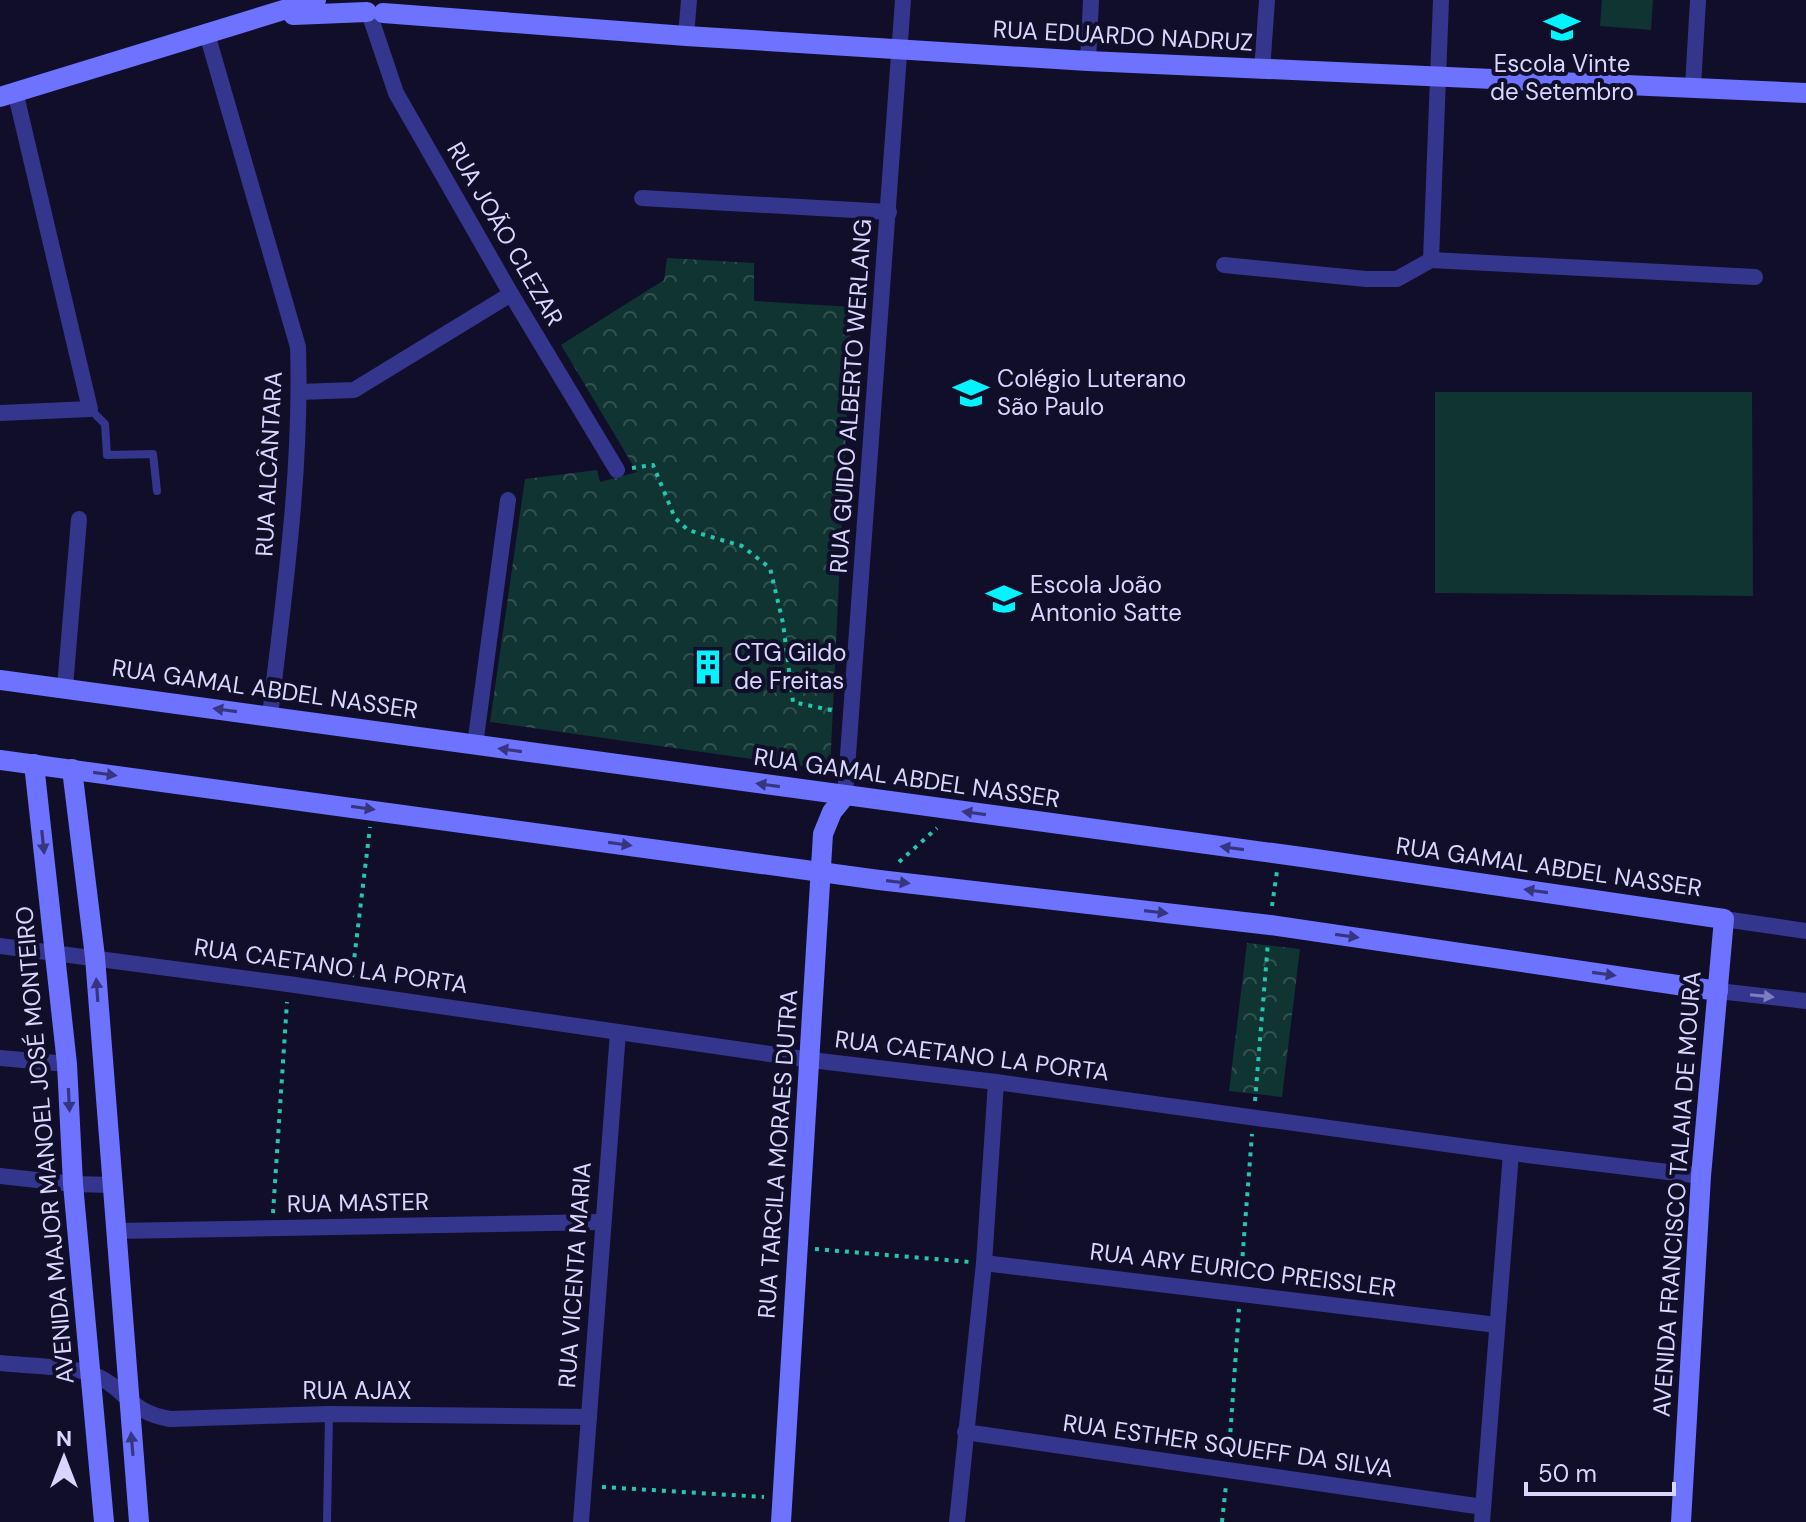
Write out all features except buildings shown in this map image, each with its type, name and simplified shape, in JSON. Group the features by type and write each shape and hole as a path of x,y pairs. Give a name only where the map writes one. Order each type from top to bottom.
{"street":[{"path":"0,413 90,409 8,94 316,0"},
{"name":"RUA EDUARDO NADRUZ","path":"412,0 438,17"},
{"path":"686,36 689,0"},
{"name":"RUA GUIDO ALBERTO WERLANG","path":"845,796 903,0"},
{"path":"1088,61 1091,0"},
{"path":"1262,71 1267,0"},
{"path":"1431,260 1441,0"},
{"path":"1693,86 1698,0"},
{"name":"RUA EDUARDO NADRUZ","path":"269,16 374,8 438,17 686,36 1088,61 1806,93"},
{"name":"RUA JOÃO CLEZAR","path":"374,8 396,93 511,294 617,470"},
{"name":"RUA ALCÂNTARA","path":"207,34 298,347 299,392 292,529 270,716"},
{"path":"642,198 889,212"},
{"path":"1224,265 1366,279 1397,279 1431,260 1755,277"},
{"path":"299,392 354,390 511,294"},
{"path":"475,745 508,500"},
{"path":"65,687 79,519"},
{"name":"RUA GAMAL ABDEL NASSER","path":"0,680 1279,854 1806,931"},
{"path":"0,760 879,880 1270,925 1718,991 1806,1001"},
{"name":"AVENIDA MAJOR MANOEL JOSÉ MONTEIRO","path":"34,764 67,1064 73,1184 104,1522"},
{"path":"72,769 95,957 139,1522"},
{"name":"RUA TARCILA MORAES DUTRA","path":"781,1522 821,871 825,826 845,796"},
{"name":"AVENIDA FRANCISCO TALAIA DE MOURA","path":"1681,1522 1701,1176 1724,919"},
{"name":"RUA CAETANO LA PORTA","path":"0,946 288,984 811,1060 1701,1176"},
{"name":"RUA VICENTA MARIA","path":"581,1522 618,1032"},
{"path":"0,1058 67,1064"},
{"path":"957,1522 984,1263 996,1082"},
{"path":"1483,1514 1511,1153"},
{"path":"0,1176 112,1185"},
{"name":"RUA MASTER","path":"115,1231 602,1222"},
{"name":"RUA ARY EURICO PREISSLER","path":"984,1263 1497,1325"},
{"path":"0,1363 91,1373"},
{"name":"RUA AJAX","path":"91,1373 111,1383 148,1416 170,1419 329,1414 589,1417"},
{"name":"RUA ESTHER SQUEFF DA SILVA","path":"965,1432 1227,1471 1483,1514"}],"lane":[{"path":"90,409 105,424 107,455 153,454 157,491"},
{"path":"327,1522 329,1414"}],"path":[{"path":"617,470 653,465 675,518 688,530 742,546 770,568 783,623 793,702 852,715"},
{"path":"350,993 372,809"},
{"path":"879,880 956,811"},
{"path":"1222,1522 1253,1118 1279,854"},
{"path":"272,1229 288,984"},
{"path":"798,1247 984,1263"},
{"path":"583,1485 783,1498"}],"green space":[{"path":"1602,0 1653,0 1651,30 1600,26"},
{"path":"667,258 754,263 754,301 852,307 830,770 490,722 525,479 597,470 600,482 637,472 561,345 664,280"},
{"path":"1435,392 1752,392 1753,596 1435,593"},
{"path":"1247,943 1300,949 1282,1097 1229,1091"}],"place":[{"name":"Escola Vinte de Setembro","path":"1562,27"},
{"name":"Colégio Luterano São Paulo","path":"971,393"},
{"name":"Escola João Antonio Satte","path":"1004,599"},
{"name":"CTG Gildo de Freitas","path":"708,667"}]}
